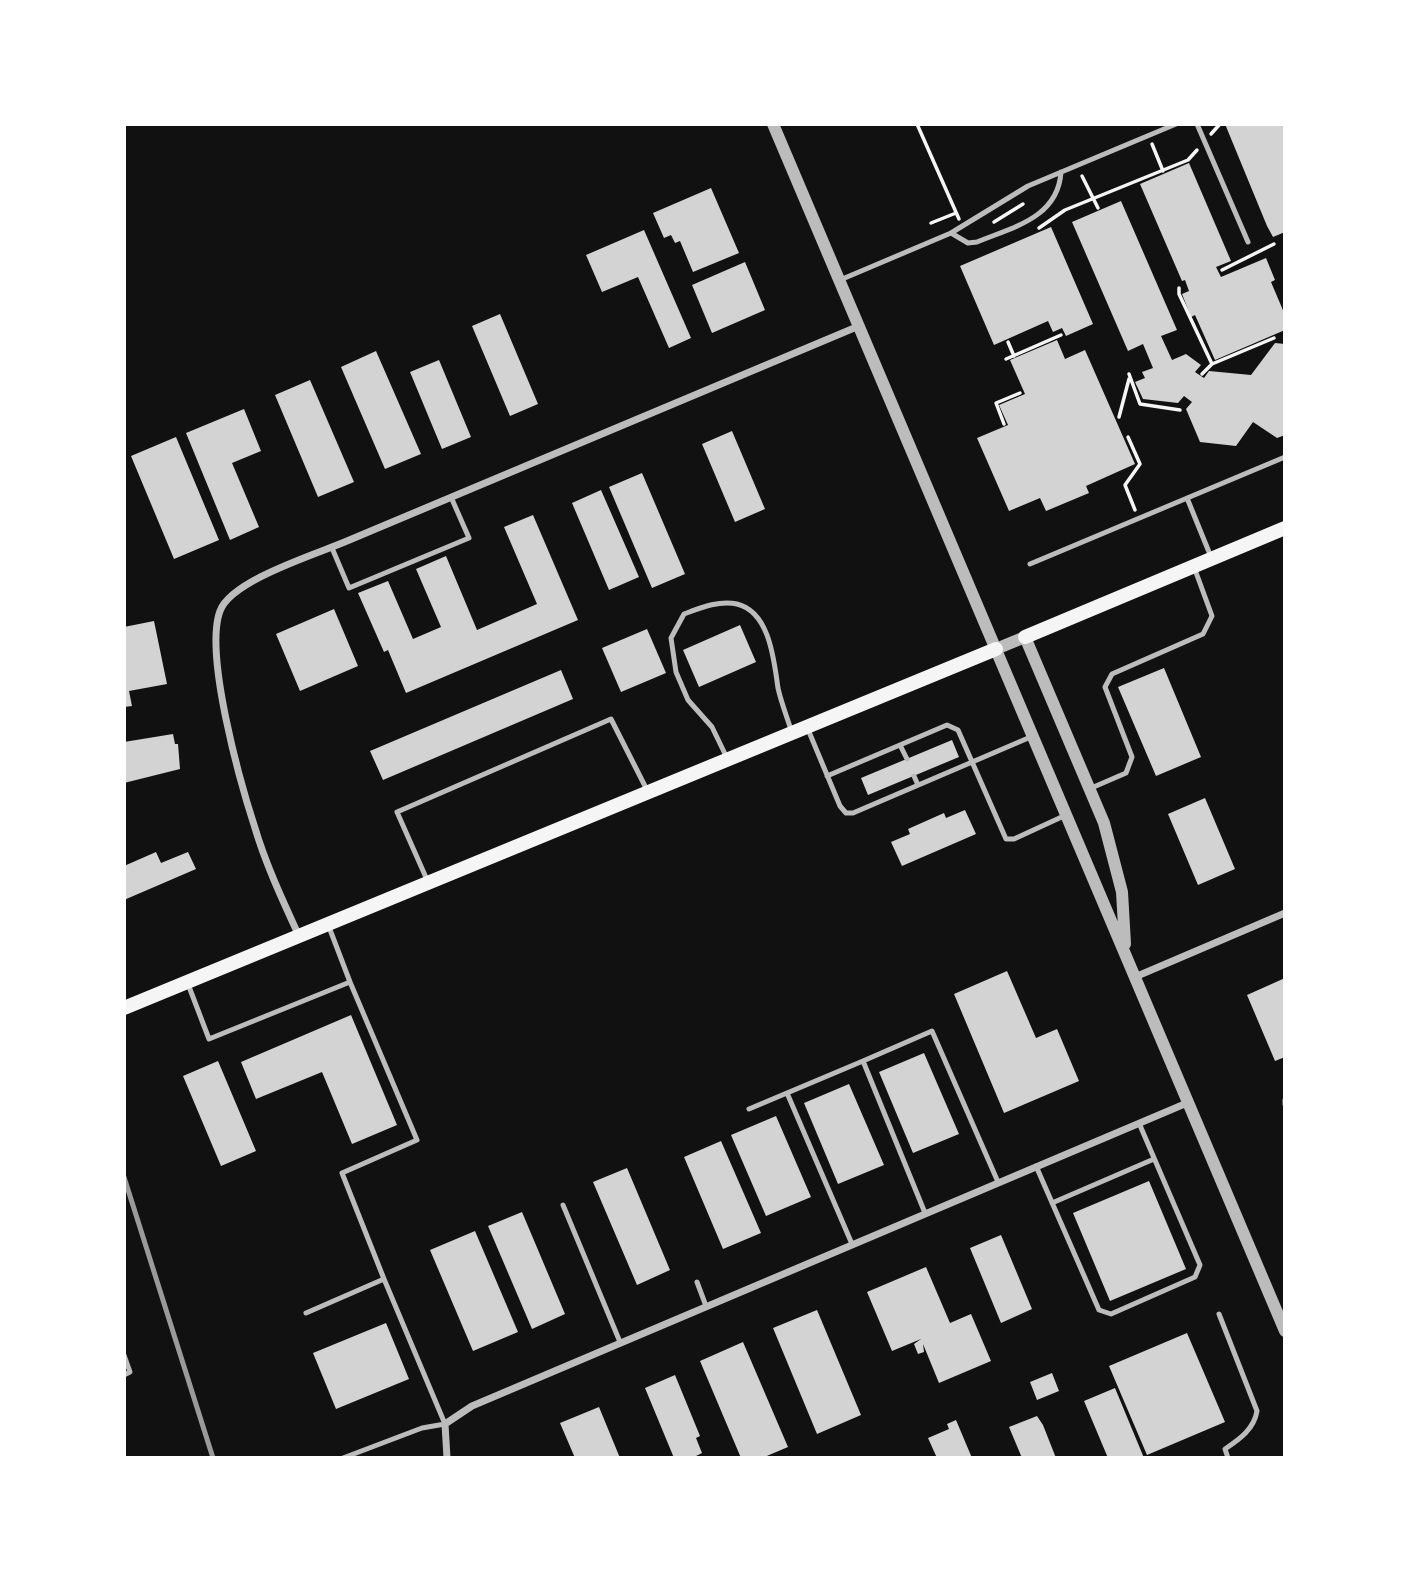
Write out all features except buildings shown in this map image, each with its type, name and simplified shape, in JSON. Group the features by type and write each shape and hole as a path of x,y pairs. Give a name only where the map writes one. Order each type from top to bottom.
{"main road":[{"path":"1025,637 1285,528"},
{"path":"124,1008 996,649"}],"street":[{"path":"773,124 1285,1331"},
{"path":"299,936 255,829 229,727 216,657 220,609 233,593 451,497 859,326"},
{"path":"996,649 1025,637 1104,823 1122,892 1125,953"},
{"path":"1135,977 1285,913"},
{"path":"447,1458 445,1424 472,1406 1187,1103"}],"lane":[{"path":"839,280 939,239 1009,196 1176,124"},
{"path":"1197,124 1248,242"},
{"path":"951,233 968,243 976,242 1043,213 1060,186 1061,172"},
{"path":"1030,564 1285,457"},
{"path":"332,548 349,588 469,538 451,497"},
{"path":"1187,498 1212,559"},
{"path":"1089,789 1126,773 1132,757 1105,687 1112,674 1203,634 1212,616 1193,566"},
{"path":"728,760 712,727 688,700 676,671 671,638 684,614 710,605 737,604 757,615 776,664 778,689 792,733"},
{"path":"429,883 397,812 611,719 649,792"},
{"path":"827,776 952,725 958,730 1006,839 1014,839 1066,815"},
{"path":"807,727 846,813 853,813 1033,736"},
{"path":"900,745 907,759"},
{"path":"914,776 918,785"},
{"path":"328,924 417,1140 342,1173 445,1424 422,1428 343,1458"},
{"path":"187,981 209,1039 350,982"},
{"path":"749,1109 932,1031 998,1182"},
{"path":"863,1061 925,1213"},
{"path":"788,1093 852,1244"},
{"path":"1036,1166 1099,1310 1111,1314 1195,1277 1200,1265 1139,1123"},
{"path":"1052,1203 1154,1159"},
{"path":"563,1205 620,1342"},
{"path":"306,1313 384,1279"},
{"path":"697,1282 706,1306"},
{"path":"1219,1314 1257,1410 1255,1419 1243,1437 1225,1448 1228,1458"},
{"path":"124,1355 130,1372 124,1375"}],"path":[{"path":"917,124 960,220"},
{"path":"1034,231 1052,222 1065,211 1093,198 1188,160 1220,124"},
{"path":"1151,142 1163,171"},
{"path":"1076,166 1097,208"},
{"path":"931,223 956,212"},
{"path":"1222,270 1274,244"},
{"path":"1179,288 1189,318 1212,364"},
{"path":"1006,359 1062,335"},
{"path":"1202,374 1212,364 1274,338"},
{"path":"1008,342 1014,356"},
{"path":"1119,417 1129,376 1140,404 1180,410"},
{"path":"1004,424 996,403 1020,393"},
{"path":"1128,437 1140,464 1125,485 1139,518"}],"railway":[{"path":"124,1177 213,1458"}]}
